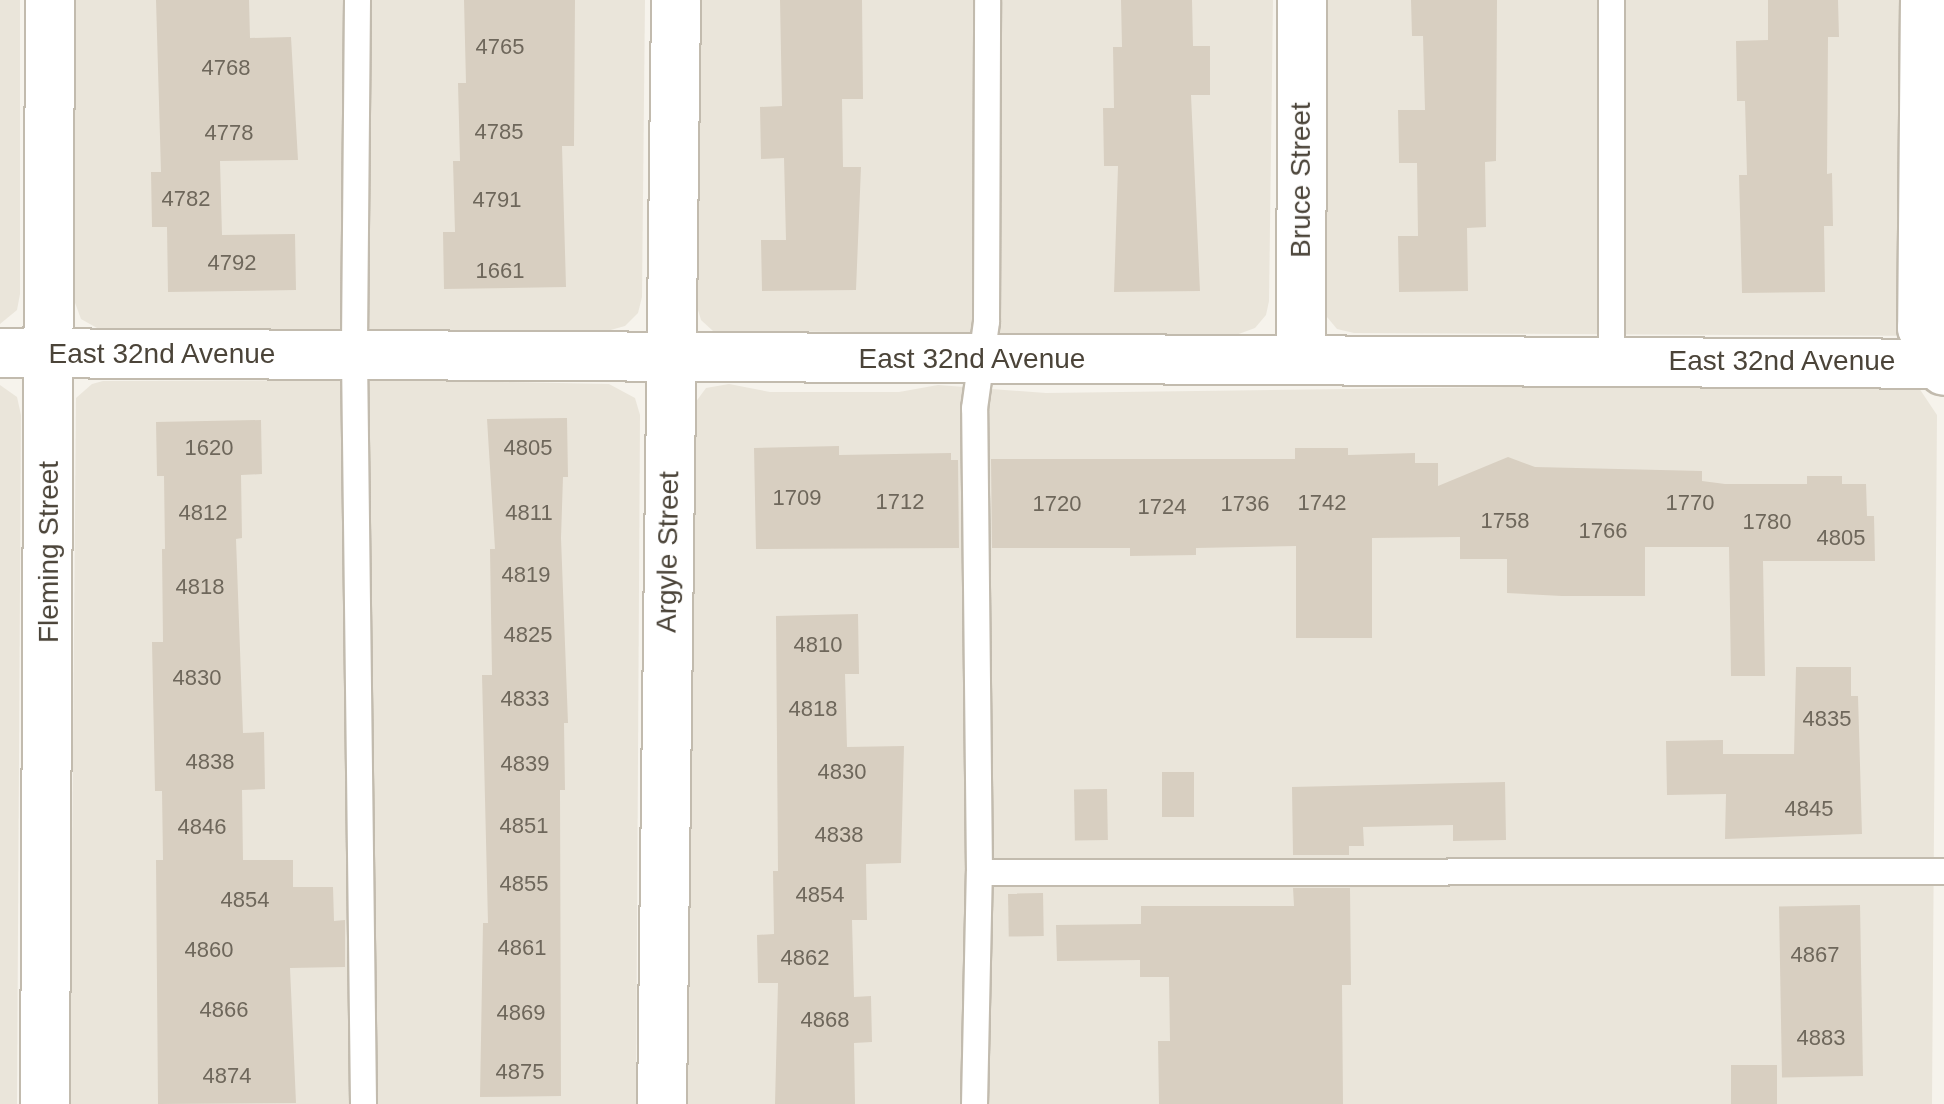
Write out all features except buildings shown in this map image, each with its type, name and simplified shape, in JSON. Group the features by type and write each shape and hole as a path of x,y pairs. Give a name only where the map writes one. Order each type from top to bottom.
{"street":[{"name":"Fleming Street","path":"45,1104 50,0"},
{"name":"Argyle Street","path":"662,1104 676,0"},
{"name":"Bruce Street","path":"1302,0 1302,360"},
{"path":"1924,0 1922,328 1943,366"},
{"name":"East 32nd Avenue","path":"0,353 1611,360 1943,366"}],"lane":[{"path":"357,0 354,356 363,1104"},
{"path":"974,1104 979,872 974,408 986,322 987,0"},
{"path":"1611,0 1611,360"},
{"path":"979,872 1944,871"}],"shaded area":[{"path":"0,0 20,0 20,294 17,310 0,324"},
{"path":"71,0 645,0 642,297 638,313 625,326 607,331 97,328 81,319 71,292"},
{"path":"698,0 1273,0 1266,315 1255,328 1236,335 713,331 701,320 695,300"},
{"path":"1323,0 1944,0 1944,336 1354,333 1337,329 1322,311"},
{"path":"103,381 609,384 635,398 640,415 636,1104 70,1104 76,398 92,384"},
{"path":"1903,382 1919,388 1937,415 1932,1104 686,1104 695,403 706,388 729,384 770,392 899,392 938,385 1046,393"},
{"path":"0,385 17,397 21,415 17,1104 0,1104"}]}
